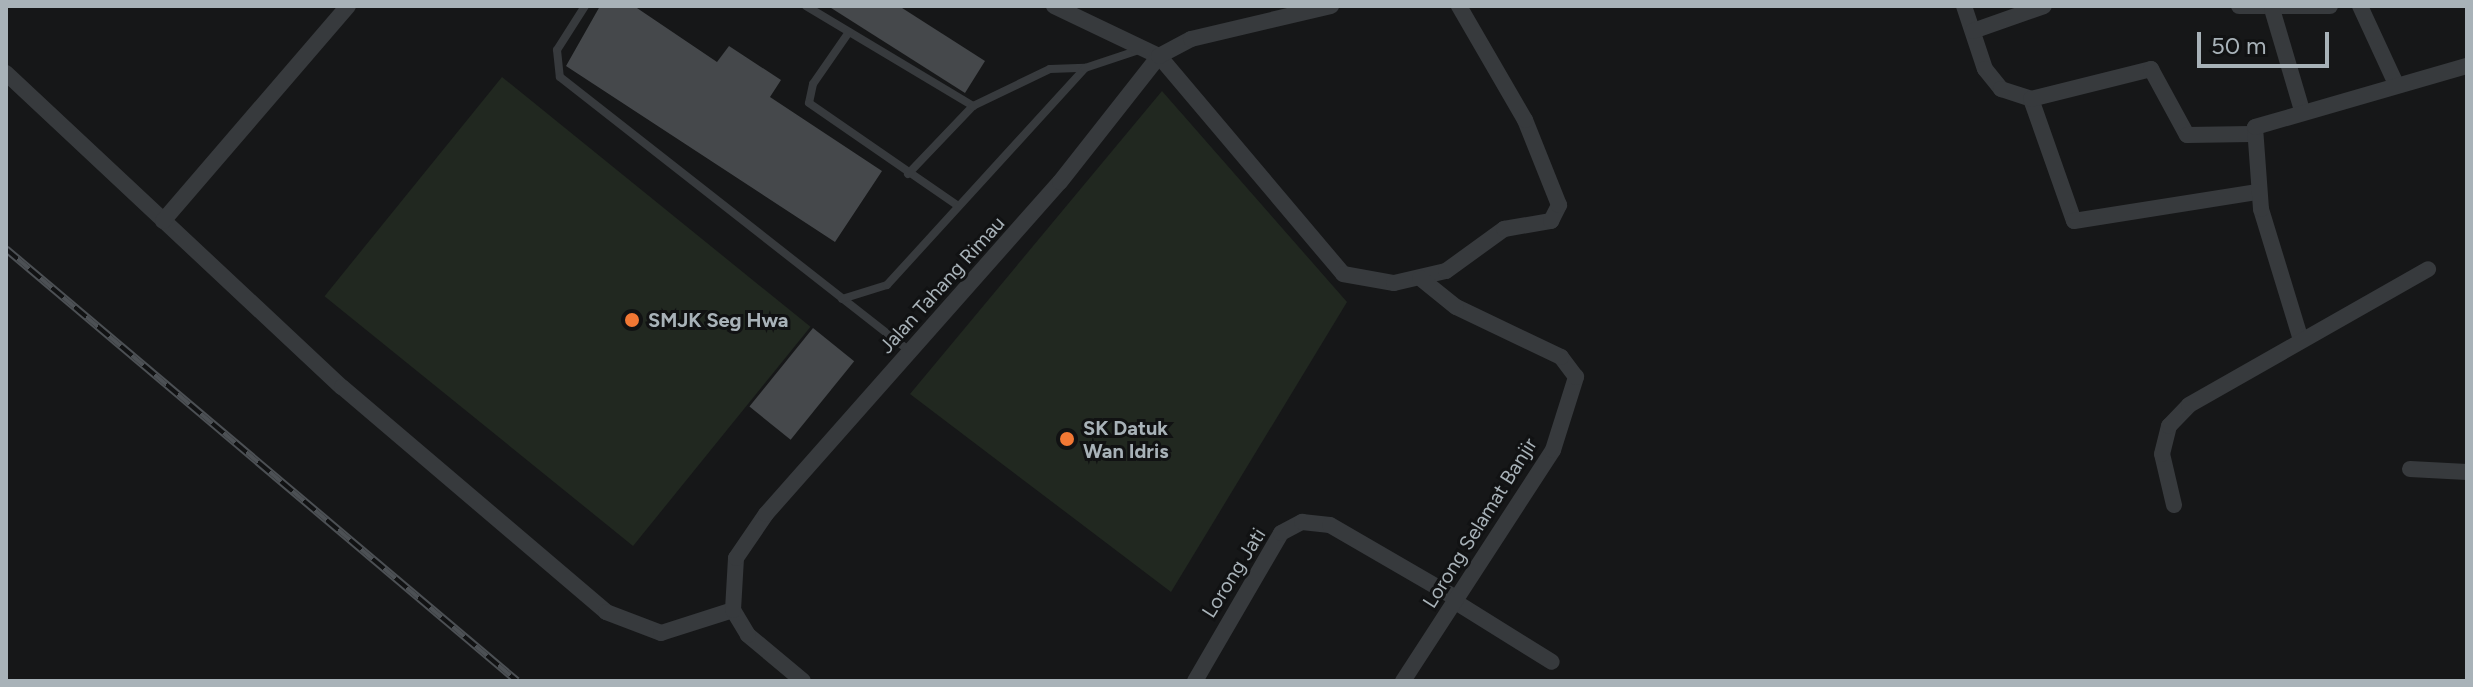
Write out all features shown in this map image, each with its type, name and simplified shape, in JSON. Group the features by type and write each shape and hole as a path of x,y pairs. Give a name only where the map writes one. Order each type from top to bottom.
{"street":[{"path":"163,221 348,6"},
{"path":"1054,6 1151,52 1343,274 1372,283 1420,278 1457,264 1488,237 1551,221 1559,205 1525,120 1459,6"},
{"name":"Jalan Tahang Rimau","path":"733,610 732,572 742,546 910,352 1151,52 1191,39 1331,6"},
{"path":"1964,6 2001,89 2031,99 2151,69 2187,135 2251,134 2265,120 2467,66"},
{"path":"1973,31 2044,6"},
{"path":"2239,6 2272,9 2330,6"},
{"path":"2360,6 2396,84"},
{"path":"2272,9 2302,110"},
{"path":"6,73 342,387 606,612 661,633 733,610 748,635 803,681"},
{"path":"2031,99 2065,213 2074,221 2258,192"},
{"path":"2251,134 2258,192 2301,340"},
{"path":"2174,505 2162,454 2169,426 2189,405 2428,269"},
{"name":"Lorong Selamat Banjir","path":"1403,681 1553,450 1575,367 1456,307 1420,278"},
{"path":"2410,469 2467,472"},
{"name":"Lorong Jati","path":"1195,681 1281,533 1302,522 1330,525 1455,599 1552,662"}],"lane":[{"path":"585,6 557,50 560,77 910,352"},
{"path":"806,6 973,106"},
{"path":"849,32 813,84 809,103 957,205"},
{"path":"908,174 973,106 1050,69 1085,68 1151,52"},
{"path":"841,299 887,285 1085,68"}],"shaded area":[{"path":"502,77 811,327 633,546 325,296"},
{"path":"1162,91 1347,302 1171,592 910,394"}],"building":[{"path":"600,6 634,6 717,62 729,46 781,80 770,97 882,171 835,242 566,66"},
{"path":"828,6 899,6 985,61 965,93"},
{"path":"813,328 854,361 791,440 749,406"}],"railway":[{"path":"6,249 517,681"}],"place":[{"name":"SMJK Seg Hwa","path":"632,320"},
{"name":"SK Datuk Wan Idris","path":"1067,439"}]}
